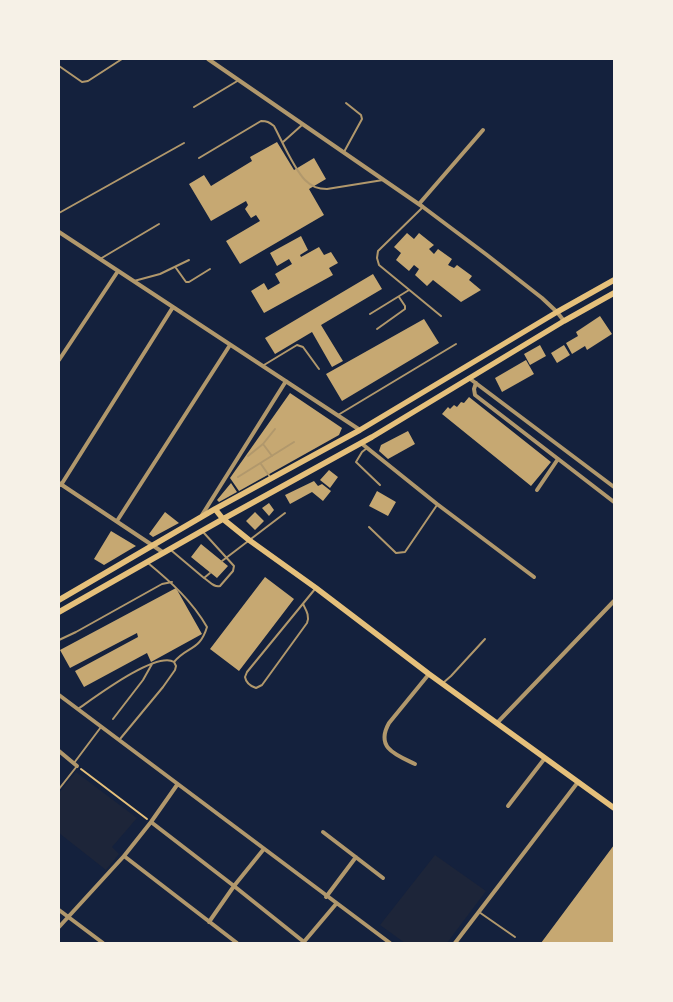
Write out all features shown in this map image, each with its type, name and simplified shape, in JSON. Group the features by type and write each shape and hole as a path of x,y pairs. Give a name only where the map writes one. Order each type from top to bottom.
{"main road":[{"path":"59,600 215,509 360,430 614,280"},
{"path":"59,612 361,443 614,293"},
{"path":"215,509 223,519 249,540 316,588 429,674 614,806"}],"street":[{"path":"208,59 421,206 542,298 564,321"},
{"path":"421,206 483,130"},
{"path":"59,239 60,233 360,430"},
{"path":"59,360 118,271"},
{"path":"164,553 60,484 173,307"},
{"path":"117,521 230,344"},
{"path":"469,378 614,487"},
{"path":"200,518 286,381"},
{"path":"476,383 475,395 614,502"},
{"path":"361,443 534,578"},
{"path":"537,490 558,459"},
{"path":"497,723 614,601"},
{"path":"415,764 392,752 385,742 384,732 389,723 429,674"},
{"path":"59,695 263,850 390,943"},
{"path":"59,751 76,764"},
{"path":"508,806 545,758"},
{"path":"455,943 578,782"},
{"path":"59,927 124,856 177,785"},
{"path":"151,822 304,943 336,904"},
{"path":"323,832 383,878"},
{"path":"209,922 234,886 263,850"},
{"path":"124,856 237,943"},
{"path":"326,897 356,857"},
{"path":"59,910 103,943"}],"lane":[{"path":"59,66 82,82 88,81 122,59"},
{"path":"194,107 239,80"},
{"path":"344,152 362,119 361,115 346,104"},
{"path":"200,158 261,121 270,122 305,180 318,189 383,180"},
{"path":"283,142 303,124"},
{"path":"59,213 184,143"},
{"path":"421,206 378,251 377,258 379,264 441,316"},
{"path":"100,259 159,224"},
{"path":"134,281 160,274 189,260"},
{"path":"176,267 186,282 210,269"},
{"path":"370,314 409,290"},
{"path":"377,329 405,309 399,297"},
{"path":"338,415 456,344"},
{"path":"263,366 297,345 303,346 319,370"},
{"path":"248,456 263,444 275,429"},
{"path":"238,477 294,442"},
{"path":"263,444 272,456"},
{"path":"368,448 362,452 356,462 380,485"},
{"path":"261,463 271,479"},
{"path":"369,527 396,553 405,552 437,504"},
{"path":"222,561 285,513"},
{"path":"171,549 214,586 220,586 234,567 202,531"},
{"path":"147,562 172,582 195,609 207,627 200,642 174,662"},
{"path":"204,578 210,573"},
{"path":"59,640 162,584 172,582"},
{"path":"303,604 308,615 307,623 262,685 256,688 252,686 246,680 247,672 316,588"},
{"path":"443,683 485,639"},
{"path":"78,710 134,672 166,660 174,662"},
{"path":"119,740 175,670 174,662"},
{"path":"113,719 143,680 152,664"},
{"path":"59,789 101,727"},
{"path":"479,912 515,937"}],"path":[{"path":"76,764 151,822"}],"shaded area":[{"path":"76,772 137,818 112,847 119,854 106,870 59,833 59,793"},
{"path":"435,855 486,891 447,943 405,943 380,925"}],"building":[{"path":"277,142 294,170 314,158 326,179 309,189 324,215 240,264 226,241 260,221 256,215 251,218 245,209 248,205 246,201 211,221 189,184 204,175 211,186 252,161 250,157"},
{"path":"407,233 414,239 419,233 434,245 429,249 434,254 438,249 452,259 448,265 454,268 457,265 472,276 469,280 481,290 461,302 433,280 427,286 415,275 419,269 414,265 409,271 396,260 401,253 394,247"},
{"path":"301,236 308,250 300,255 301,257 319,247 324,255 331,252 338,263 329,268 333,275 264,313 251,291 264,283 268,290 280,283 275,274 292,264 289,259 277,266 270,253"},
{"path":"373,274 382,289 321,325 343,361 332,367 312,332 275,354 265,338"},
{"path":"600,316 612,334 587,350 585,346 572,354 566,343 578,336 576,332"},
{"path":"424,319 439,343 342,401 326,374"},
{"path":"540,345 546,356 530,365 524,354"},
{"path":"564,345 570,355 557,363 551,353"},
{"path":"526,360 534,374 502,392 495,378"},
{"path":"290,393 342,428 339,435 239,491 230,478"},
{"path":"469,397 551,462 531,486 442,414 448,407 450,409 454,405 457,407"},
{"path":"408,431 415,444 388,459 379,451 381,445"},
{"path":"329,470 338,477 330,488 320,480"},
{"path":"314,481 318,486 322,484 331,491 323,501 312,492 290,504 285,495"},
{"path":"231,483 237,492 219,502 217,500"},
{"path":"377,491 396,502 388,516 369,506"},
{"path":"269,503 274,510 269,516 262,508"},
{"path":"165,512 179,523 153,537 149,534"},
{"path":"255,512 264,521 255,530 246,521"},
{"path":"111,531 136,546 104,565 94,559"},
{"path":"201,544 228,566 217,578 191,557"},
{"path":"265,577 294,599 239,671 210,649"},
{"path":"176,588 202,634 151,662 147,653 84,687 75,671 138,637 137,633 70,668 60,650"},
{"path":"614,845 614,943 541,943"}]}
